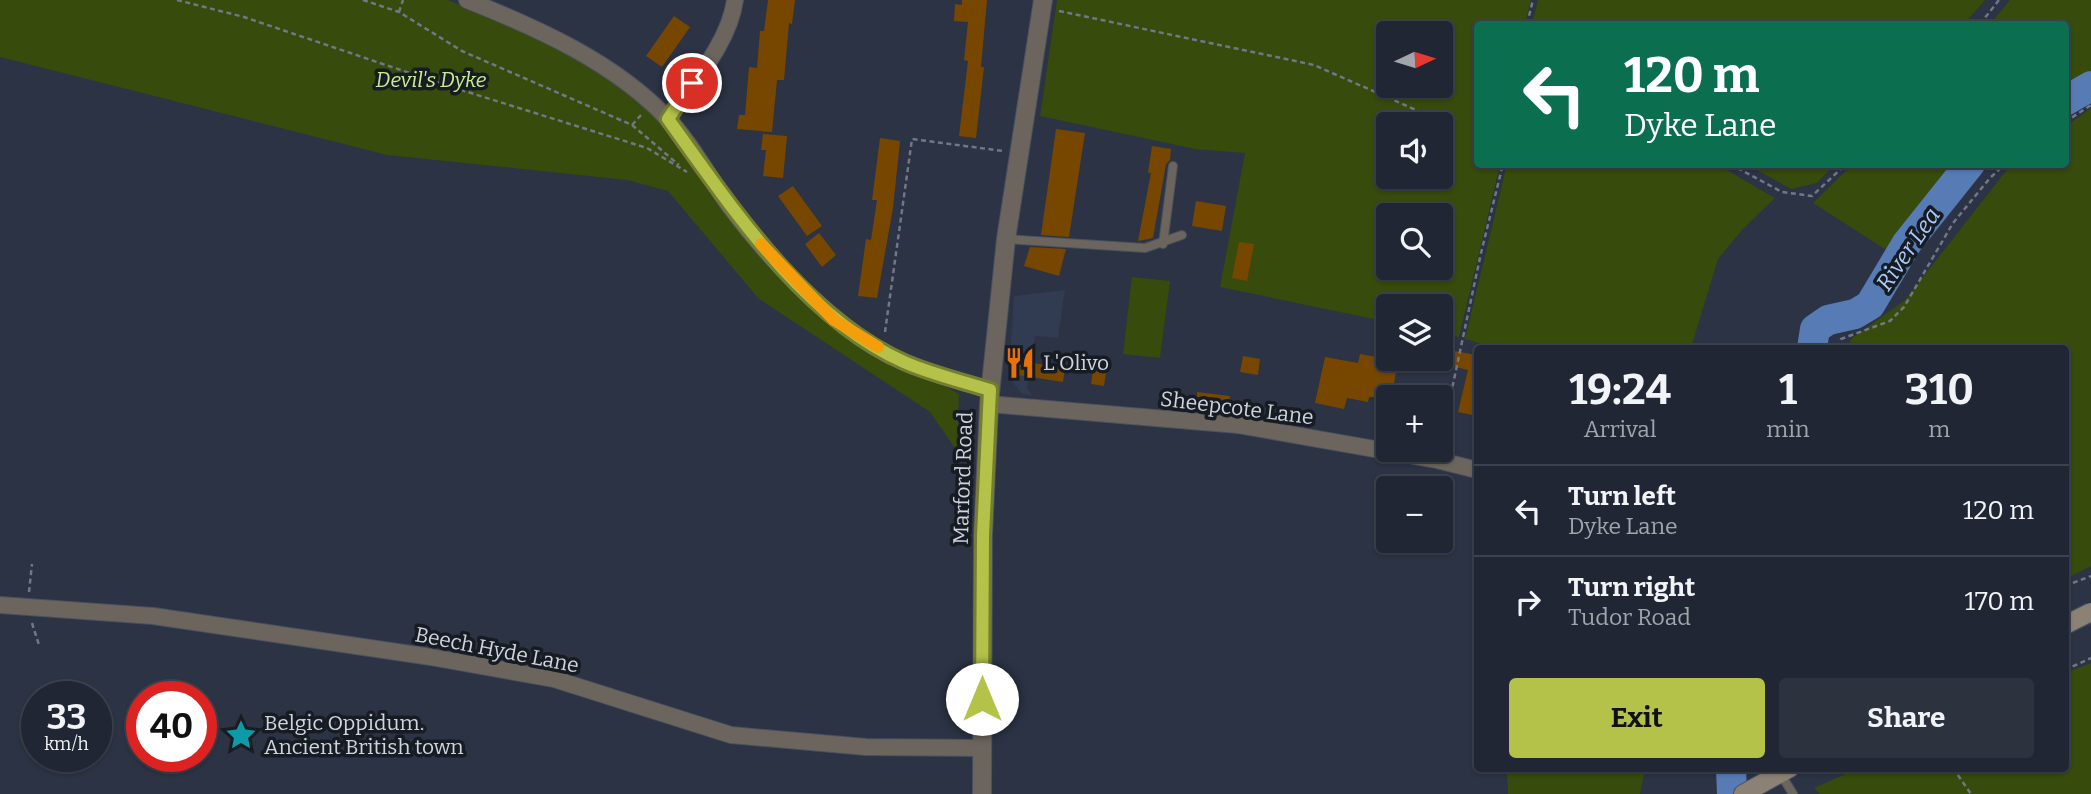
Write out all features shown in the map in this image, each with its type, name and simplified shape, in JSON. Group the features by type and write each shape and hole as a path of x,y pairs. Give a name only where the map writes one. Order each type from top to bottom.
{"main road":[{"path":"2069,623 2091,612"},
{"path":"1747,792 1780,772"}],"street":[{"name":"Sheepcote Lane","path":"467,0 519,20 610,70 668,119 732,210 760,244 834,320 902,361 990,397 1238,425 1437,460 1474,469"},
{"path":"668,119 722,39 730,23 735,0"},
{"name":"Marford Road","path":"982,794 983,535 990,397 1006,239 1042,4"},
{"name":"Beech Hyde Lane","path":"0,605 153,616 432,657 554,680 731,735 866,747 982,748"}],"lane":[{"path":"1163,244 1173,166"},
{"path":"1006,239 1066,245 1145,248 1163,244 1182,235"},
{"path":"1784,772 1793,794"}],"path":[{"path":"177,0 244,17 442,84 647,148 687,172 632,125 462,51 399,12 363,0"},
{"path":"399,12 403,0"},
{"path":"1528,21 1533,0"},
{"path":"1982,21 1999,0"},
{"path":"1042,4 1314,65 1421,112"},
{"path":"2069,119 2091,105"},
{"path":"883,350 912,139 1019,153"},
{"path":"1453,385 1502,168"},
{"path":"1737,168 1782,192 1812,196 1842,168"},
{"path":"1840,345 1841,339 1890,321 1904,307 1953,223 2001,168"},
{"path":"2069,585 2091,576"},
{"path":"2069,668 2091,658"},
{"path":"1956,772 1971,794"}],"shaded area":[{"path":"1065,290 1058,338 1035,336 1027,389 1033,396 1022,394 1011,380 1009,371 1014,296"}],"green space":[{"name":"Devil's Dyke","path":"0,0 448,0 526,32 609,78 675,133 837,326 959,394 957,451 930,412 758,298 668,191 627,180 387,155 0,57"},
{"path":"1057,0 1531,0 1526,21 1474,21 1474,168 1499,168 1459,337 1453,336 1453,294 1376,294 1376,320 1220,287 1245,153 1195,149 1040,116"},
{"path":"1538,0 1985,0 1967,21 1533,21"},
{"path":"2010,0 2091,0 2091,74 2069,88 2069,21 1992,21"},
{"path":"2091,108 2091,566 2069,577 2069,345 1848,345 1852,338 1905,300 2006,171 2010,168 2069,168 2069,124"},
{"path":"1506,168 1723,168 1775,198 1742,230 1718,259 1692,345 1487,345 1465,339"},
{"path":"1753,168 1831,168 1817,183 1791,189"},
{"path":"1849,168 1963,168 1894,255 1813,203"},
{"path":"1132,277 1170,281 1160,358 1123,354"},
{"path":"2091,663 2091,794 1820,794 1814,788 1850,772 2069,772 2069,671"},
{"path":"1507,772 1644,772 1640,794 1508,794"}],"building":[{"path":"768,0 795,0 792,24 789,23 784,80 777,80 772,132 737,129 739,115 745,115 749,67 757,68 760,31 764,31"},
{"path":"962,0 987,0 981,67 984,67 976,138 959,136 968,61 964,60 968,22 954,21 955,4 962,5"},
{"path":"674,16 690,27 662,67 646,56"},
{"path":"1056,129 1085,133 1069,237 1041,235"},
{"path":"763,134 787,136 783,178 763,176 766,150 761,150"},
{"path":"880,138 900,141 893,208 877,298 858,296 866,239 871,240 877,200 872,200"},
{"path":"1152,146 1171,149 1170,160 1166,164 1153,238 1138,241 1151,173 1148,173"},
{"path":"793,186 822,226 807,236 778,196"},
{"path":"1196,201 1226,206 1222,231 1192,226"},
{"path":"819,233 836,255 822,267 805,244"},
{"path":"1239,242 1254,244 1247,281 1232,278"},
{"path":"1030,247 1066,249 1059,276 1024,266"},
{"path":"1453,351 1474,354 1474,415 1458,412 1468,370 1453,366"},
{"path":"1360,354 1376,357 1376,371 1396,371 1394,383 1404,385 1376,385 1376,397 1369,397 1368,402 1347,398 1344,409 1315,403 1325,357 1358,363"},
{"path":"1243,356 1260,359 1258,375 1240,372"},
{"path":"1095,358 1108,360 1104,386 1091,384"},
{"path":"1015,360 1065,368 1063,382 1012,374"},
{"path":"1197,392 1230,396 1229,410 1217,409 1217,413 1196,411"}],"waterway":[{"name":"River Lea","path":"2069,99 2091,86"},
{"name":"River Lea","path":"1812,345 1815,329 1828,320 1855,314 1870,305 1907,243 1967,168"},
{"name":"River Lea","path":"1731,772 1732,794"}],"slow traffic":[{"path":"761,244 834,320 878,347"}],"place":[{"name":"L'Olivo","path":"1020,363"},
{"name":"Belgic Oppidum. Ancient British town","path":"241,735"}],"route":[{"path":"692,83 668,119 732,210 760,244 834,320 857,335 902,361 990,390 983,535 982,699"}]}
